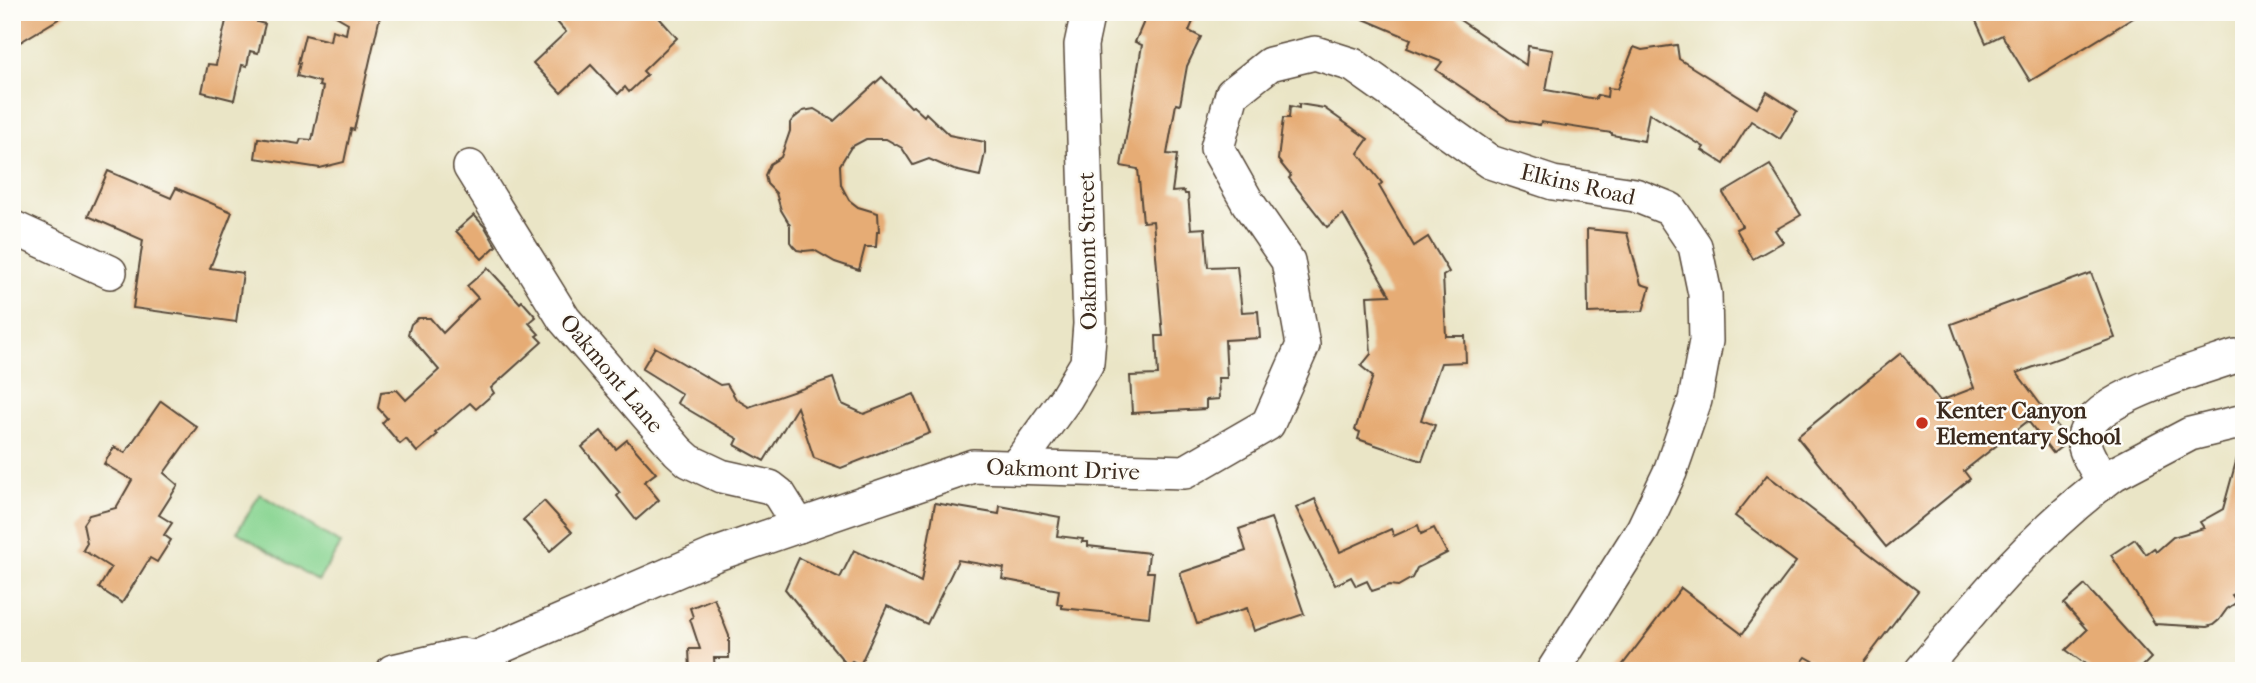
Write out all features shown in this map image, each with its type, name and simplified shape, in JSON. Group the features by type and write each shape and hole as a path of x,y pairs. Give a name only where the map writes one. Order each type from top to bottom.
{"street":[{"name":"Oakmont Street","path":"1016,467 1066,398 1087,363 1090,324 1081,45 1088,12"},
{"name":"Elkins Road","path":"1232,94 1270,64 1315,53 1353,65 1490,162 1553,183 1635,195 1670,209 1695,246 1705,294 1706,341 1695,400 1670,472 1643,529 1553,671"},
{"name":"Oakmont Drive","path":"393,671 462,655 474,666 714,555 973,466 1185,472 1268,424 1303,345 1288,261 1248,203 1217,148 1232,94"},
{"name":"Oakmont Lane","path":"470,167 564,319 678,451 702,468 722,476 770,487 779,494 799,526"},
{"path":"12,227 110,272"},
{"path":"2103,482 2085,447 2084,435 2091,422 2104,409 2137,392 2236,356 2244,356"},
{"path":"1921,671 1984,595 2046,530 2103,482 2190,434 2244,421"}],"green space":[{"path":"260,494 341,544 318,581 237,532"}],"building":[{"path":"12,12 70,12 12,47"},
{"path":"228,12 259,12 257,22 265,24 258,53 250,51 247,66 242,65 234,100 202,92 208,64 216,65"},
{"path":"329,12 381,12 344,162 320,168 255,158 258,138 299,144 301,139 312,140 323,87 319,86 320,82 297,76 298,63 305,35 330,41 332,30 346,34 348,23"},
{"path":"548,12 654,12 677,38 643,71 647,75 629,92 625,87 618,94 591,65 561,93 533,63 566,32"},
{"path":"1148,12 1197,12 1189,31 1201,37 1187,66 1180,105 1176,104 1167,154 1177,155 1172,192 1184,191 1188,194 1191,229 1205,228 1208,267 1237,266 1242,312 1258,311 1260,338 1225,340 1227,378 1218,378 1219,399 1206,400 1206,409 1132,413 1130,376 1158,375 1156,336 1163,336 1153,221 1143,222 1138,169 1121,166 1142,45 1135,42"},
{"path":"1347,12 1448,12 1526,65 1528,46 1553,50 1546,90 1596,99 1597,95 1607,97 1608,88 1617,89 1634,47 1642,50 1677,45 1679,59 1757,108 1767,92 1797,111 1780,139 1751,121 1724,164 1702,150 1704,147 1649,113 1644,141 1612,133 1510,120 1436,70 1442,62 1407,48 1411,39"},
{"path":"1972,12 2143,12 2030,81 2002,35 1986,43"},
{"path":"882,77 911,107 924,116 926,113 949,135 985,142 985,153 980,176 954,170 929,159 913,165 902,148 886,139 866,139 851,147 840,165 841,185 849,200 858,207 878,213 879,232 876,247 865,247 859,270 835,262 814,250 797,250 793,246 790,242 790,225 781,210 776,193 767,184 765,175 770,164 781,157 793,119 803,111 814,109 834,121"},
{"path":"1299,104 1324,108 1368,139 1358,153 1382,183 1379,186 1414,246 1428,237 1449,272 1443,276 1446,336 1465,336 1466,362 1441,363 1421,420 1435,425 1422,461 1358,439 1360,432 1355,430 1373,376 1361,366 1371,354 1367,296 1390,295 1343,214 1327,227 1278,160 1283,118 1289,118 1290,106 1299,108"},
{"path":"1770,165 1801,215 1775,230 1783,242 1753,259 1736,229 1742,226 1723,193"},
{"path":"108,171 171,198 176,188 232,212 210,268 243,273 236,322 133,308 143,240 88,216"},
{"path":"474,215 496,246 482,259 456,231"},
{"path":"1587,229 1627,233 1641,284 1650,287 1643,311 1588,313"},
{"path":"488,268 536,317 529,323 542,342 491,388 494,393 476,409 470,403 417,452 406,439 400,444 382,423 387,418 378,408 381,392 397,390 406,400 439,370 408,334 411,324 418,318 430,318 443,333 478,298 467,286"},
{"path":"2091,273 2115,338 2017,373 2065,437 2065,444 2053,453 2028,421 1964,471 1970,479 1886,547 1797,437 1901,353 1940,401 1974,388 1951,324"},
{"path":"655,347 720,385 727,384 736,399 749,407 833,378 842,404 864,414 914,394 930,433 841,468 814,458 797,407 764,461 735,445 738,439 677,403 682,394 642,369"},
{"path":"161,401 197,427 164,473 178,485 159,515 172,523 164,535 171,540 157,562 150,558 122,603 99,588 111,568 83,550 87,543 83,524 89,515 116,508 132,480 104,464 114,447 125,453"},
{"path":"601,431 616,449 627,440 656,473 644,482 659,500 636,520 617,496 620,493 582,447"},
{"path":"2237,458 2244,459 2244,588 2232,595 2237,602 2213,625 2207,627 2155,624 2111,555 2135,539 2146,554 2154,548 2156,552 2173,537 2204,528 2200,522 2223,509"},
{"path":"1767,475 1918,591 1857,671 1831,671 1806,657 1795,671 1618,671 1681,588 1742,634 1796,562 1735,516"},
{"path":"1315,499 1340,552 1391,529 1394,536 1418,525 1421,534 1434,528 1447,553 1417,568 1412,578 1398,586 1390,585 1372,591 1367,581 1356,586 1351,577 1335,585 1296,508"},
{"path":"544,501 572,532 550,551 523,520"},
{"path":"935,503 999,514 1000,506 1060,517 1057,536 1083,539 1082,542 1088,542 1088,546 1149,553 1147,572 1154,572 1149,617 1062,608 1062,605 1057,604 1059,590 1002,579 1004,568 958,560 927,624 887,606 860,665 852,661 847,665 785,589 799,558 840,578 854,550 921,582"},
{"path":"1271,518 1304,614 1254,631 1247,608 1197,624 1180,573 1246,551 1239,529"},
{"path":"2085,585 2151,658 2138,671 2095,671 2066,650 2087,630 2064,604"},
{"path":"714,598 729,636 729,658 714,658 715,671 690,671 689,649 700,649 690,619 693,617 690,608"}],"place":[{"name":"Kenter Canyon Elementary School","path":"1922,423"}]}
